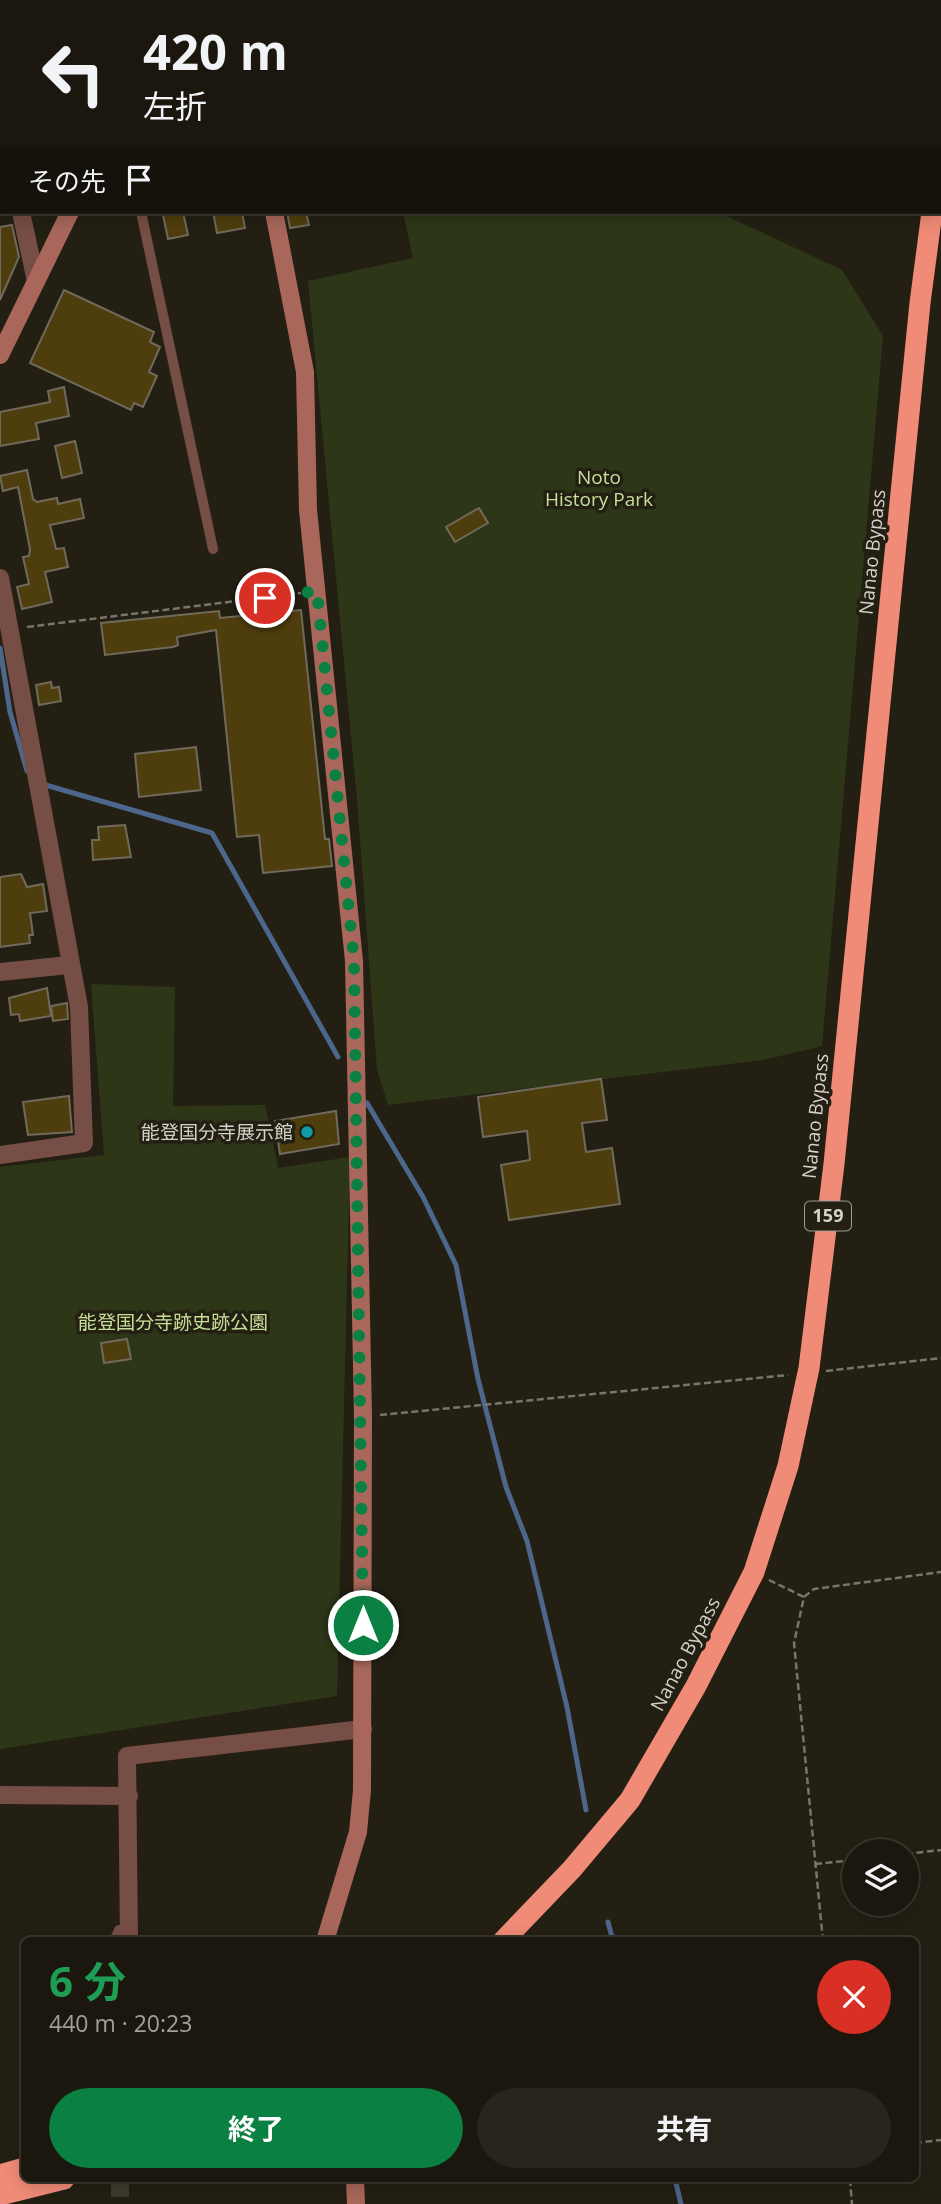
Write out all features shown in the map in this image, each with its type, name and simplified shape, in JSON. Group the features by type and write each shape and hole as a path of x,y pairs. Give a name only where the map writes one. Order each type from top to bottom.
{"highway":[{"name":"Nanao Bypass","path":"507,1937 572,1869 630,1800 696,1686 754,1572 788,1465 808,1373 834,1164 920,303 932,214"},
{"path":"0,2175 21,2169"},
{"path":"0,2195 52,2182"}],"street":[{"path":"21,214 36,281"},
{"path":"0,355 69,214"},
{"path":"274,214 305,372 308,510 354,961 363,1416 363,1729 358,1832 325,1937"},
{"path":"0,578 68,965 79,1007 84,1143 0,1155"},
{"path":"0,972 68,965"},
{"path":"122,1936 129,1796 127,1756 363,1729"},
{"path":"0,1795 129,1796"},
{"path":"355,2182 356,2204"}],"lane":[{"path":"141,214 212,549"}],"path":[{"path":"9,629 317,591"},
{"path":"363,1416 496,1405 941,1358"},
{"path":"754,1572 804,1597"},
{"path":"823,1937 794,1643 804,1597 814,1589 941,1572"},
{"path":"919,1853 941,1850"},
{"path":"815,1864 842,1861"},
{"path":"919,2143 941,2140"},
{"path":"849,2182 852,2204"}],"green space":[{"name":"Noto History Park","path":"403,214 722,214 842,270 883,336 822,1046 763,1060 388,1105 377,1069 357,799 308,281 413,258"},
{"name":"能登国分寺跡史跡公園","path":"91,984 175,987 173,1106 265,1105 278,1168 350,1157 337,1696 0,1749 0,1167 104,1155"}],"building":[{"path":"183,214 188,235 168,239 163,215"},
{"path":"213,214 242,214 245,228 217,233"},
{"path":"287,214 306,214 309,225 290,228"},
{"path":"12,225 19,257 0,300 0,227"},
{"path":"64,290 154,332 150,342 160,347 149,372 157,376 143,407 134,403 131,410 30,363"},
{"path":"64,387 69,416 36,423 39,439 0,446 0,412 50,402 48,391"},
{"path":"75,441 82,473 62,478 55,446"},
{"path":"27,470 33,499 37,502 57,498 58,504 80,499 84,518 50,525 56,549 64,548 68,567 45,572 52,602 22,609 17,587 29,584 23,557 29,556 30,549 18,487 3,491 0,476"},
{"path":"479,508 488,523 455,542 446,527"},
{"path":"301,610 325,839 329,839 332,866 263,873 259,835 237,837 216,630 177,637 178,645 173,647 105,655 101,623 219,611 220,618"},
{"path":"51,682 52,688 59,687 61,701 39,705 36,685"},
{"path":"196,747 201,790 139,797 135,754"},
{"path":"125,825 131,857 93,860 92,840 99,840 98,827"},
{"path":"21,874 27,887 43,884 47,911 30,913 33,935 29,935 30,943 0,947 0,877"},
{"path":"47,988 51,1016 20,1021 19,1014 11,1015 9,998"},
{"path":"67,1003 68,1019 53,1021 51,1006"},
{"path":"601,1079 607,1120 582,1123 586,1152 612,1148 620,1204 509,1220 501,1165 530,1160 527,1131 483,1137 478,1097"},
{"path":"69,1096 72,1132 28,1135 23,1102"},
{"name":"能登国分寺展示館","path":"336,1111 339,1144 280,1154 275,1121"},
{"path":"127,1339 131,1359 104,1363 101,1343"}],"waterway":[{"path":"0,648 10,712 27,771"},
{"path":"42,784 212,833 338,1057"},
{"path":"367,1103 423,1197 456,1265 478,1379 506,1487 527,1541 567,1707 586,1810"},
{"path":"608,1922 612,1937"},
{"path":"676,2182 681,2204"}],"tunnel":[{"path":"120,2182 120,2204"}],"place":[{"name":"能登国分寺展示館","path":"307,1132"}],"route":[{"path":"265,598 317,591 350,911 358,1058 363,1625"}]}
